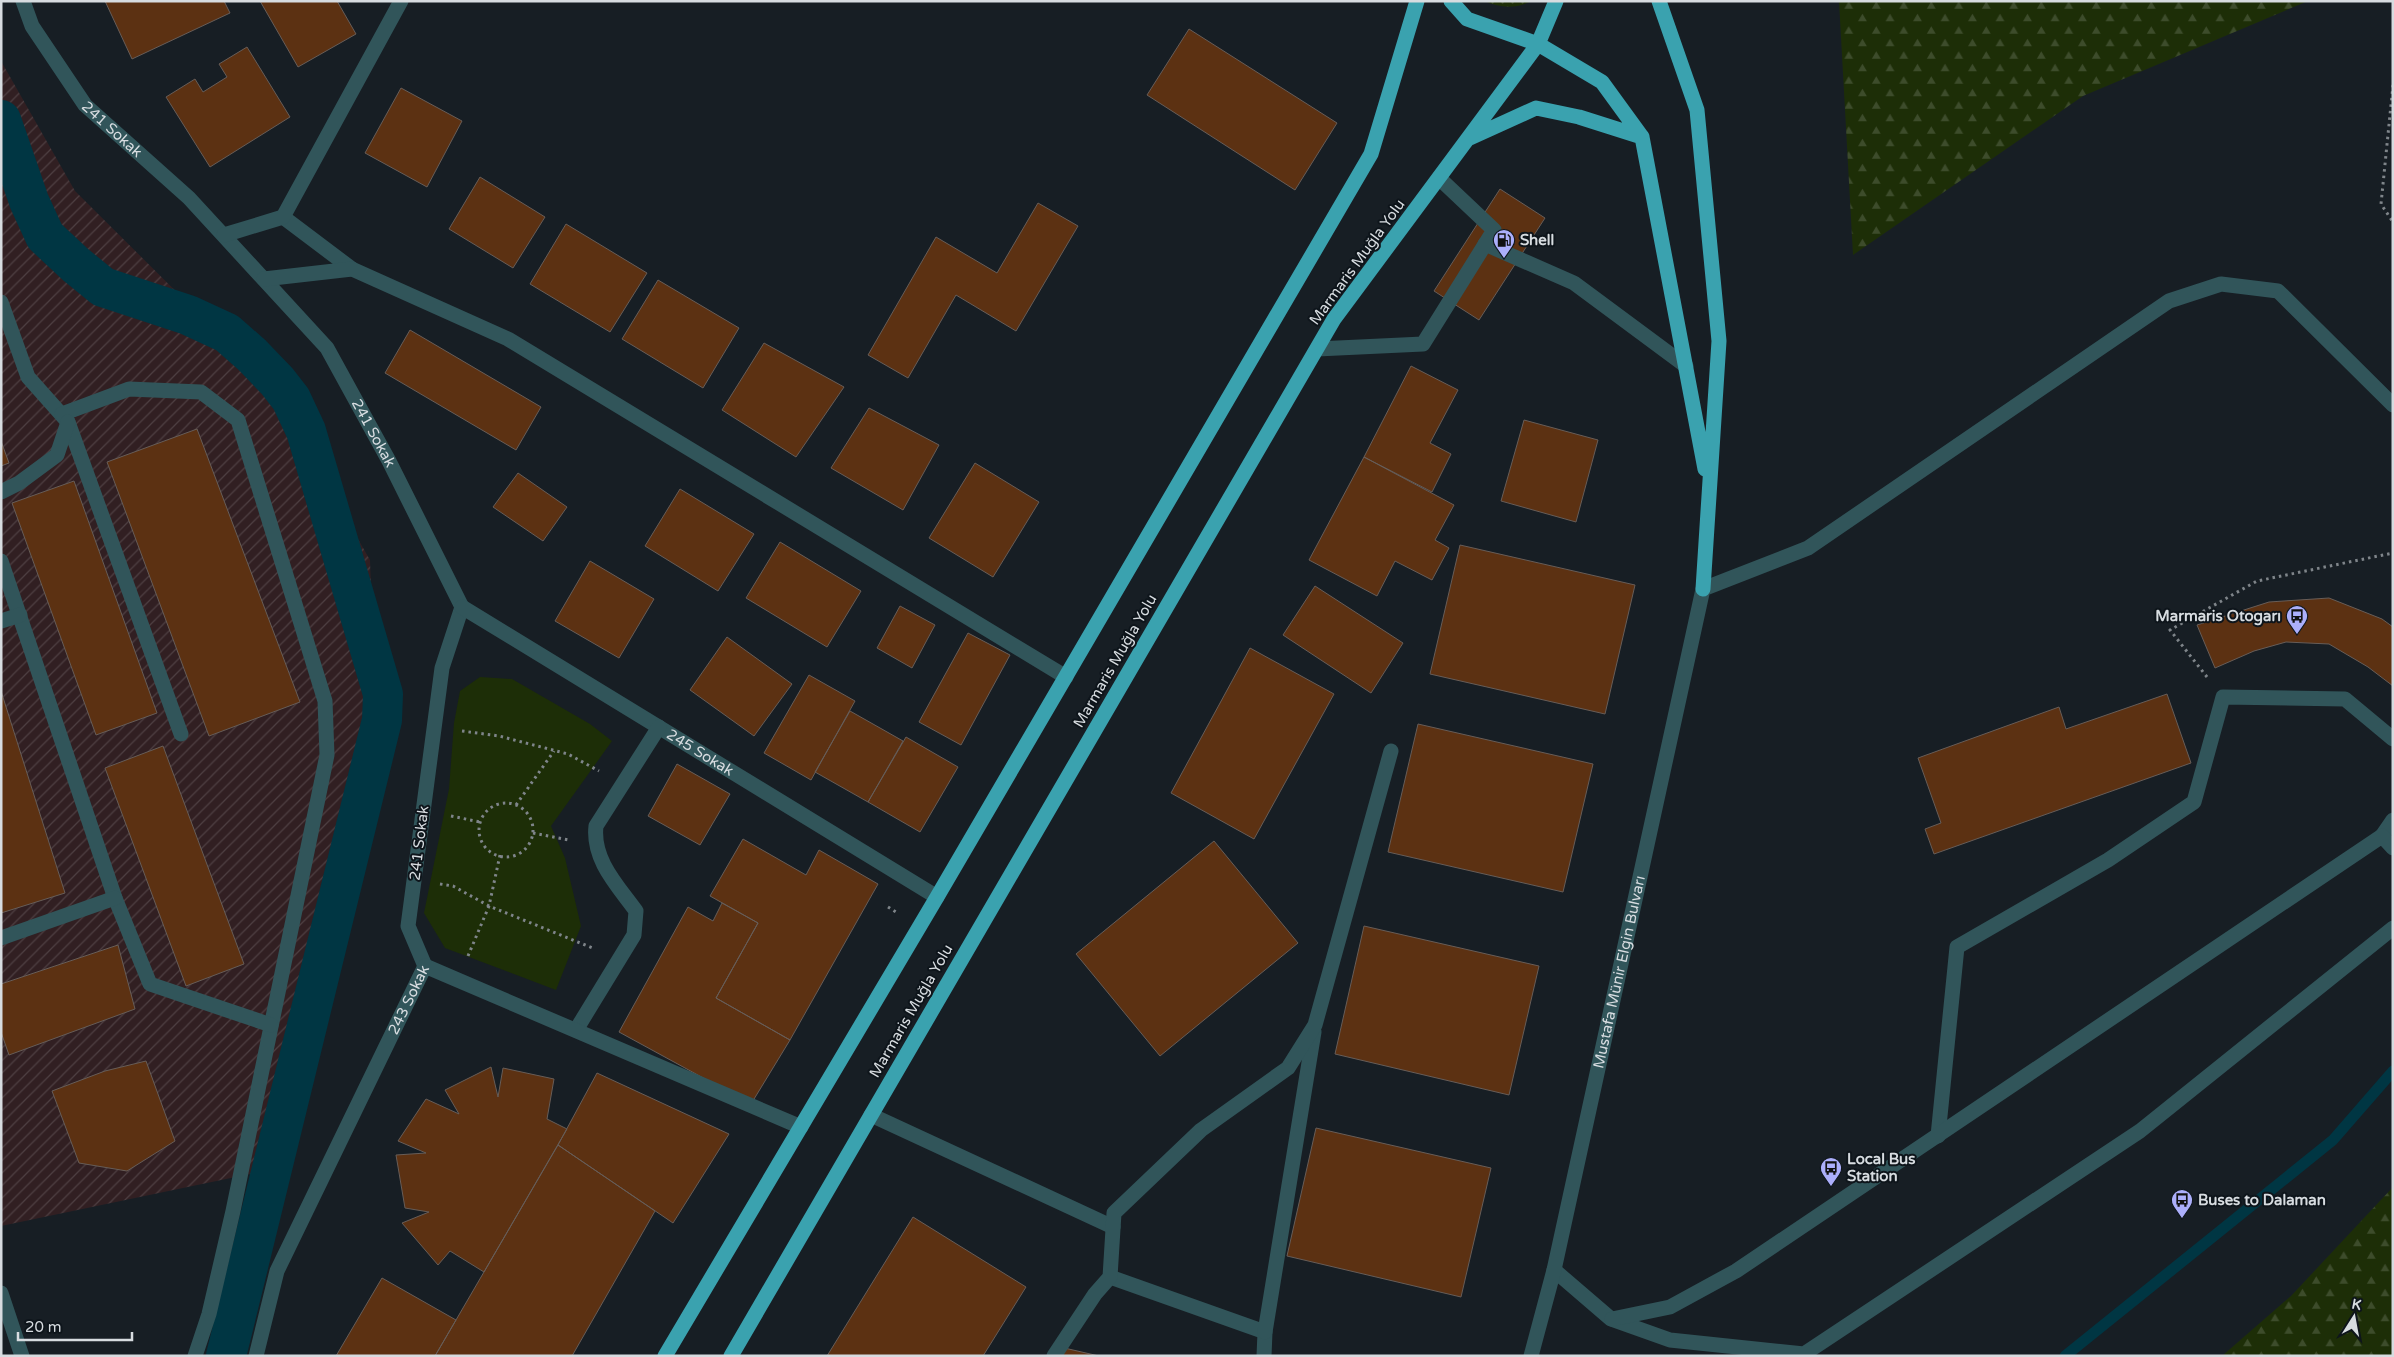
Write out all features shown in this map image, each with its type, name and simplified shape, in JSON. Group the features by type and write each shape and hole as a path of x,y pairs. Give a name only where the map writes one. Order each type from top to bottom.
{"highway":[{"path":"665,1356 938,897 1371,154 1417,1"},
{"path":"1451,1 1467,19 1538,44 1602,82 1642,137 1709,490"},
{"name":"Marmaris Muğla Yolu","path":"731,1356 1334,319 1538,44 1556,1"},
{"path":"1659,1 1697,110 1720,340 1703,589"},
{"path":"1468,138 1536,108 1579,117 1642,137"}],"street":[{"name":"241 Sokak","path":"23,1 32,26 85,106 190,198 327,348 389,461 462,607 442,668 408,926 425,966"},
{"path":"224,235 283,217 397,4"},
{"path":"1317,350 1423,344 1494,230 1438,178"},
{"path":"283,217 352,269 508,339 1066,677"},
{"path":"1485,244 1574,282 1686,366"},
{"path":"264,279 352,269"},
{"path":"1703,589 1808,548 2169,301 2221,284 2278,292 2393,405"},
{"path":"1,302 28,378 65,418 181,734"},
{"path":"65,418 130,389 138,389 201,392 238,420 325,701 327,755 231,1221 209,1314 195,1356"},
{"path":"1,492 19,483 57,455 65,418"},
{"path":"1,561 115,898 150,984 272,1026"},
{"name":"Mustafa Münir Elgin Bulvarı","path":"1531,1356 1554,1270 1703,589"},
{"name":"245 Sokak","path":"462,607 938,897"},
{"path":"1,621 20,615"},
{"path":"1938,1136 1957,947 2108,860 2194,802 2223,697 2345,698 2393,739"},
{"path":"576,1030 634,935 636,911 603,865 594,838 596,826 659,727"},
{"path":"1264,1356 1265,1332 1315,1026 1390,751"},
{"path":"1611,1319 1670,1307 1736,1271 2382,836 2393,820"},
{"path":"2382,836 2393,848"},
{"path":"1,938 115,898"},
{"path":"1554,1270 1611,1319 1670,1340 1804,1354 2140,1131 2393,928"},
{"name":"243 Sokak","path":"256,1356 277,1271 425,966 801,1127"},
{"path":"1054,1356 1095,1294 1110,1277 1114,1212 1201,1130 1288,1068 1315,1026"},
{"path":"871,1116 1113,1227"},
{"path":"1110,1277 1265,1332"},
{"path":"1,1293 22,1356"}],"path":[{"path":"2393,85 2381,204 2393,222"},
{"path":"2223,697 2170,630 2257,581 2393,554"},
{"path":"434,728 500,736 568,754 623,784"},
{"path":"516,805 554,751"},
{"path":"507,803 516,805 529,816 532,833 530,842 518,854 509,857 500,856 485,847 479,830 480,822 491,808 507,803"},
{"path":"532,833 597,846"},
{"path":"458,980 489,906 500,856"},
{"path":"415,880 453,886 489,906 619,959"}],"shaded area":[{"path":"1,61 75,191 269,384 370,560 376,736 260,1172 1,1226"}],"green space":[{"path":"1485,1 1531,1 1526,4 1508,7"},
{"path":"1839,1 2308,1 2083,96 1853,255"},
{"path":"480,677 512,679 590,724 612,741 551,826 565,858 581,926 556,990 445,948 424,913 449,789 454,723 460,691"},
{"path":"2393,1187 2393,1356 2222,1356 2291,1296"}],"building":[{"path":"105,1 224,1 230,13 132,59"},
{"path":"260,1 337,1 356,34 298,67"},
{"path":"1189,29 1337,123 1295,190 1147,95"},
{"path":"247,47 290,117 210,167 166,97 195,79 203,92 227,77 219,64"},
{"path":"401,88 462,121 427,187 365,153"},
{"path":"480,177 545,217 513,268 449,229"},
{"path":"1500,189 1545,218 1479,320 1434,291"},
{"path":"1038,203 1078,226 1016,331 956,295 908,378 868,355 936,237 997,273"},
{"path":"566,224 647,273 610,332 530,284"},
{"path":"658,280 739,328 703,388 622,339"},
{"path":"410,330 541,407 516,450 385,373"},
{"path":"764,343 844,387 796,457 722,410"},
{"path":"1411,366 1458,390 1430,443 1451,454 1432,492 1364,457"},
{"path":"869,408 939,445 903,510 831,468"},
{"path":"1524,420 1598,440 1576,522 1501,501"},
{"path":"197,429 300,702 209,736 107,462"},
{"path":"1,441 9,463 1,466"},
{"path":"1364,457 1454,505 1435,540 1449,548 1432,580 1395,561 1377,596 1309,560"},
{"path":"975,463 1039,502 993,577 929,538"},
{"path":"518,473 567,507 543,541 493,507"},
{"path":"74,481 157,713 96,735 12,503"},
{"path":"680,489 754,534 718,591 645,546"},
{"path":"780,542 861,591 827,647 746,598"},
{"path":"1460,545 1635,585 1605,714 1430,674"},
{"path":"590,561 654,599 619,658 555,621"},
{"path":"1315,586 1403,643 1371,693 1283,635"},
{"name":"Marmaris Otogarı","path":"2329,598 2382,619 2393,627 2393,686 2368,667 2329,644 2286,642 2254,651 2215,668 2197,625 2269,602"},
{"path":"900,606 935,625 912,668 877,648"},
{"path":"968,633 1010,655 961,745 919,722"},
{"path":"727,637 792,684 754,736 690,690"},
{"path":"1250,648 1334,694 1254,839 1171,793"},
{"path":"809,675 855,701 811,780 764,753"},
{"path":"1,691 65,893 1,913"},
{"path":"2167,694 2191,763 1934,854 1925,829 1941,823 1918,758 2059,707 2066,729"},
{"path":"850,711 903,741 868,802 815,772"},
{"path":"1418,724 1593,764 1563,892 1388,852"},
{"path":"906,737 958,767 920,832 868,802"},
{"path":"163,746 244,964 186,986 105,768"},
{"path":"677,764 730,794 700,845 648,816"},
{"path":"743,839 806,875 819,850 878,884 790,1040 716,998 758,923 710,896"},
{"path":"1214,841 1298,943 1160,1056 1076,954"},
{"path":"722,903 758,923 716,998 790,1040 751,1104 619,1032 688,907 713,921"},
{"path":"1364,926 1539,966 1509,1095 1335,1054"},
{"path":"118,945 135,1009 9,1055 1,1032 1,984"},
{"path":"146,1061 175,1141 127,1171 79,1163 52,1091 105,1071"},
{"path":"491,1067 498,1097 503,1068 554,1079 547,1119 567,1129 484,1272 450,1251 438,1265 402,1223 429,1212 405,1208 396,1155 426,1153 398,1141 426,1099 459,1114 445,1090"},
{"path":"597,1073 729,1134 673,1223 558,1145"},
{"path":"1316,1128 1491,1168 1461,1297 1287,1256"},
{"path":"558,1145 655,1211 572,1356 435,1356"},
{"path":"913,1217 1026,1287 983,1356 827,1356"},
{"path":"382,1278 456,1320 435,1356 336,1356"},
{"path":"1060,1347 1099,1356 1058,1356"}],"waterway":[{"path":"1,120 29,201 45,236 103,287 188,315 227,333 252,355 291,399 306,431 383,694 382,720 226,1356"},
{"path":"2065,1356 2333,1140 2393,1071"}],"place":[{"name":"Shell","path":"1504,259"},
{"name":"Marmaris Otogarı","path":"2297,635"},
{"name":"Local Bus Station","path":"1831,1187"},
{"name":"Buses to Dalaman","path":"2182,1219"}]}
